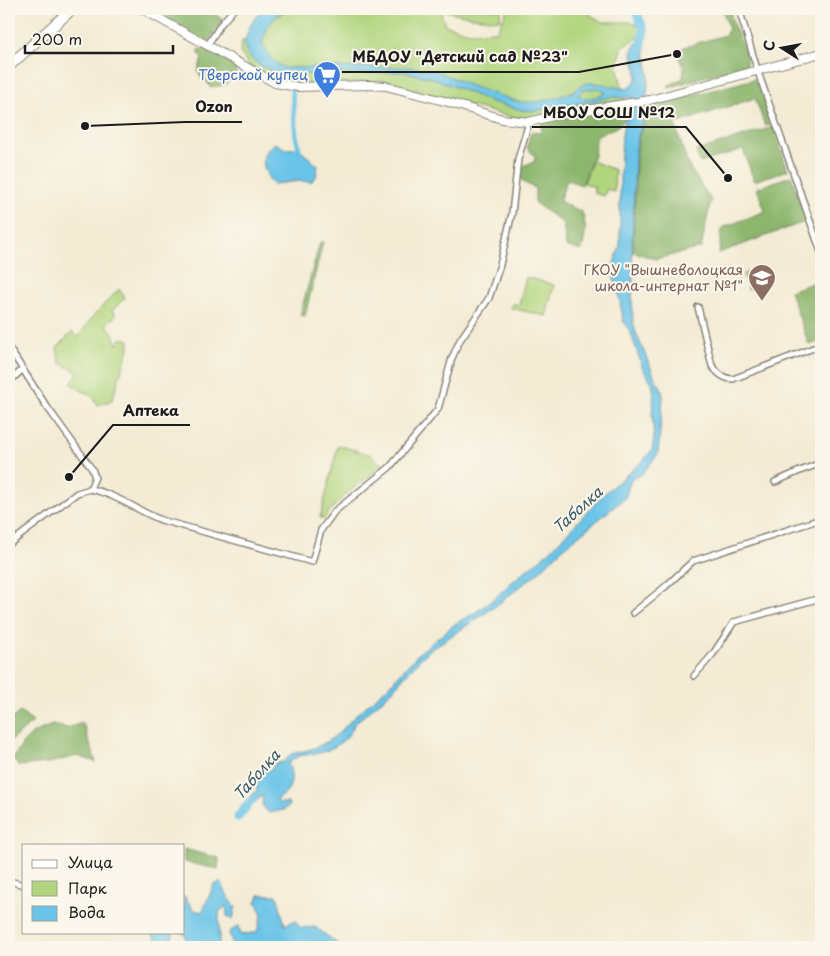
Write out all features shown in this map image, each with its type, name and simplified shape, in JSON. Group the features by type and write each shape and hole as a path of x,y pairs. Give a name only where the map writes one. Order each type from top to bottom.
{"highway":[{"path":"9,66 72,9"}],"street":[{"path":"142,9 275,83 298,88 378,85 448,102 502,119 529,122 561,114 650,100 758,72 821,53"},
{"path":"207,46 221,24 234,9"},
{"path":"739,9 758,72 821,252"},
{"path":"9,544 76,493 90,488 104,492 161,520 312,562 321,530 335,511 390,467 438,409 452,358 460,340 489,298 500,265 512,213 518,159 529,122"},
{"path":"698,307 712,366 719,374 729,379 821,345"},
{"path":"9,348 45,404 92,469 95,476 90,488"},
{"path":"9,382 23,369"},
{"path":"775,482 800,470 821,463"},
{"path":"633,613 693,561 821,520"},
{"path":"694,676 713,654 734,622 821,598"},
{"path":"9,881 22,884"}],"green space":[{"path":"172,9 213,9 216,15 223,20 207,43 166,19"},
{"path":"291,9 442,9 441,12 445,25 470,32 497,31 506,9 591,9 589,14 602,22 631,22 641,26 640,37 623,46 617,65 625,100 572,108 531,117 514,118 383,81 311,84 285,82 249,66 240,52 242,41 264,28 283,12"},
{"path":"446,9 501,9 500,20 473,17 445,11"},
{"path":"714,9 731,9 733,23 745,51 746,66 702,77 669,88 668,86 683,78 684,69 679,56 682,48 725,35 729,29 723,12"},
{"path":"205,48 236,68 236,73 225,85 210,87 207,81 203,81 198,71 202,58 199,54 199,49"},
{"path":"755,79 773,124 765,126 755,98 675,124 688,165 711,200 701,248 656,259 633,252 638,138 649,108"},
{"path":"624,108 627,110 626,116 620,124 596,136 594,155 582,185 567,180 559,201 582,212 585,232 581,251 566,246 563,223 535,203 535,188 520,178 522,166 534,162 535,156 527,148 531,132 542,133 541,122"},
{"path":"773,127 788,170 754,181 743,149 700,163 696,151"},
{"path":"592,161 615,170 614,192 607,189 604,196 594,193 594,187 584,183"},
{"path":"791,176 807,221 719,253 722,228 765,211 757,188"},
{"path":"320,242 323,242 305,316 300,315"},
{"path":"764,267 769,283 748,290 743,274"},
{"path":"526,277 554,285 546,316 511,308 513,303 519,305"},
{"path":"821,280 821,341 809,345 790,291"},
{"path":"119,289 125,298 112,311 116,315 106,325 112,331 117,345 120,339 127,339 129,340 129,348 112,400 98,405 93,397 71,384 78,372 60,363 57,348 72,332 78,337 93,316"},
{"path":"338,445 371,455 384,466 359,483 324,519 320,518"},
{"path":"20,712 33,722 9,742 9,721"},
{"path":"83,723 96,762 77,756 49,763 18,766 13,759 23,743 33,733 52,725 67,728"},
{"path":"185,849 219,858 218,869 185,862"}],"water":[{"path":"263,9 289,9 274,18 262,43 274,61 285,68 410,67 437,71 471,86 519,102 532,102 553,98 572,92 582,85 590,83 627,89 632,85 637,76 632,50 638,42 644,45 649,74 645,111 635,157 632,246 633,322 656,380 661,387 663,396 658,454 641,475 631,479 625,498 561,550 539,572 493,608 430,650 389,694 354,724 344,740 326,751 300,756 291,761 288,764 291,774 289,788 277,801 279,803 288,803 289,806 283,810 269,813 262,805 263,795 246,810 241,806 257,790 255,774 259,770 267,771 272,769 275,763 284,762 291,754 312,749 327,742 340,732 389,686 419,653 455,624 495,598 550,551 606,492 642,462 652,450 654,439 652,412 654,394 652,383 643,369 630,331 623,321 618,289 613,276 614,263 620,246 622,135 624,123 632,109 634,98 612,97 534,111 521,110 492,102 433,78 403,72 302,75 279,73 256,62 245,48 249,28","holes":["598,88 606,93 589,98 579,96 582,90"]},
{"path":"275,143 286,149 299,148 318,166 316,177 311,182 301,181 273,184 266,173 263,160 266,152"},
{"path":"221,882 228,897 236,906 233,919 227,916 226,906 219,912 219,947 189,947 185,934 185,897 194,910 202,912 214,885"},
{"path":"259,895 277,895 285,925 295,920 300,928 315,927 342,947 233,947 229,932 239,926 241,935 257,932 262,914 256,902"},
{"path":"153,934 173,934 171,947 156,947 157,942"}],"waterway":[{"name":"Таболка","path":"635,9 644,30 640,55"},
{"path":"292,82 293,74"},
{"path":"292,90 296,136 299,148"},
{"name":"Таболка","path":"238,817 252,800"}],"place":[{"name":"МБДОУ \"Детский сад №23\"","path":"677,54"},
{"name":"Тверской купец","path":"327,99"},
{"name":"Ozon","path":"85,126"},
{"name":"МБОУ СОШ №12","path":"728,178"},
{"name":"ГКОУ \"Вышневолоцкая школа-интернат №1\"","path":"762,302"},
{"name":"Аптека","path":"69,477"}]}
